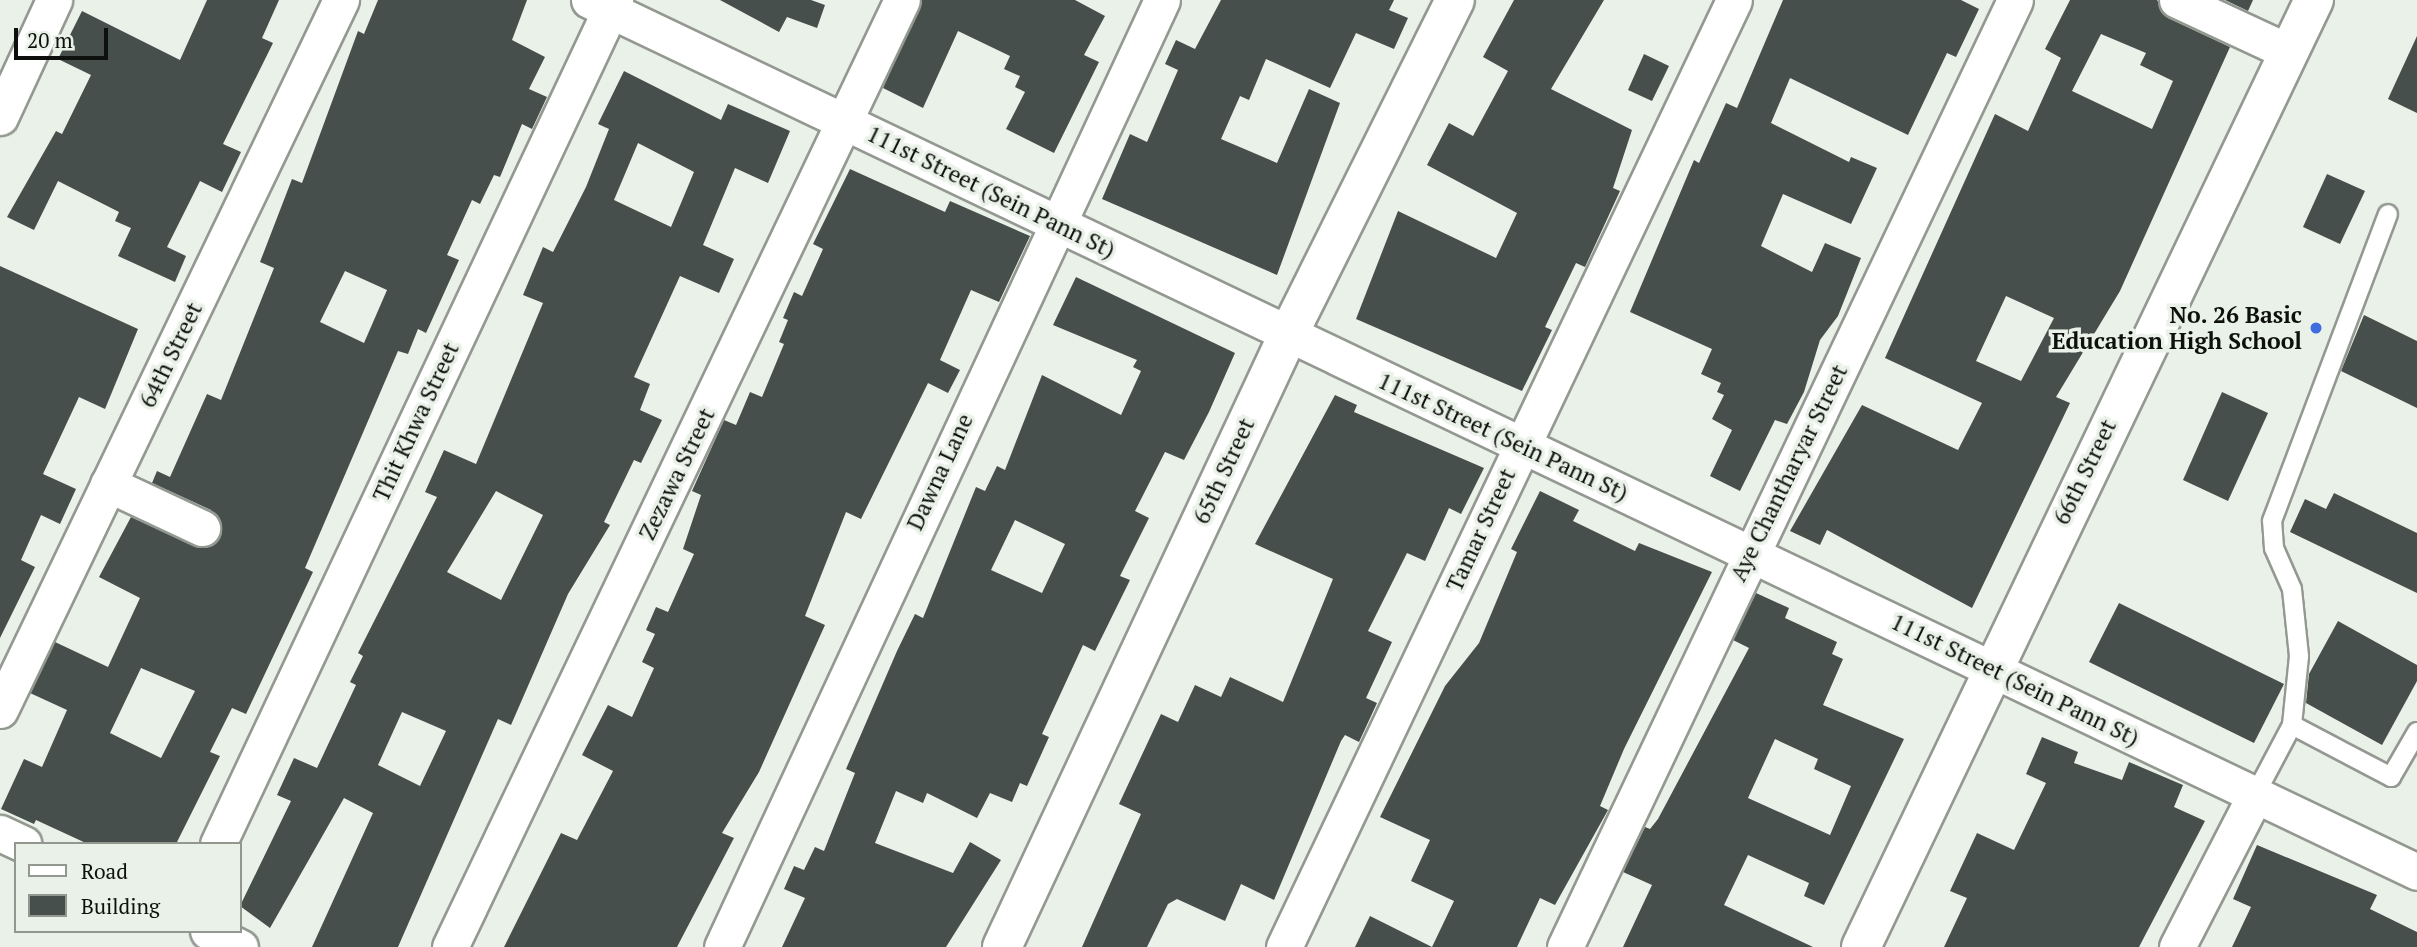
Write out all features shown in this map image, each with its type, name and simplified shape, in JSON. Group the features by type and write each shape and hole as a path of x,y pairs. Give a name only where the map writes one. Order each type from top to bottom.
{"street":[{"path":"0,117 54,0"},
{"name":"64th Street","path":"0,710 341,0"},
{"name":"Zezawa Street","path":"450,947 902,0"},
{"name":"Dawna Lane","path":"722,947 1055,222 1162,0"},
{"name":"65th Street","path":"1002,947 1288,335 1455,0"},
{"name":"Tamar Street","path":"1284,947 1734,0"},
{"name":"Aye Chantharyar Street","path":"1565,947 2015,0"},
{"path":"2177,0 2289,52"},
{"name":"66th Street","path":"1861,947 1990,668 2314,0"},
{"name":"111st Street (Sein Pann St)","path":"605,3 845,122 1288,335 2417,872"},
{"name":"Thit Khwa Street","path":"219,842 605,3"},
{"path":"108,484 202,528"},
{"path":"2178,947 2255,795"},
{"path":"0,833 20,842"},
{"path":"212,933 240,947"}],"lane":[{"path":"2255,795 2292,725 2299,656 2292,589 2274,548 2272,521 2388,214"},
{"path":"2292,725 2391,777 2417,732"}],"building":[{"path":"207,0 279,0 262,38 273,43 223,144 241,152 222,192 200,181 167,247 186,256 175,282 118,256 131,228 115,221 119,212 58,181 34,230 7,217 56,131 62,134 91,75 58,59 82,11 180,60"},
{"path":"378,0 527,0 512,40 545,57 529,89 547,97 532,129 522,124 500,177 494,175 480,204 472,200 447,255 459,260 426,333 418,329 408,354 398,351 305,568 313,572 246,714 232,708 210,752 220,756 177,842 84,842 36,820 34,824 1,809 24,759 42,767 67,710 30,693 55,642 108,667 140,598 99,577 131,517 194,546 213,545 220,536 211,510 152,483 157,471 170,477 207,394 221,400 274,268 260,262 292,179 302,183 358,31 364,34","holes":["345,271 387,290 364,343 320,322","141,668 195,691 161,758 110,733"]},
{"path":"720,0 811,0 825,5 817,28 787,17 779,32"},
{"path":"922,0 1075,0 1105,16 1084,55 1099,62 1054,153 1006,129 1025,92 1015,87 1020,76 1004,69 1010,56 958,31 923,108 883,88"},
{"path":"1221,0 1394,0 1389,10 1408,18 1394,49 1356,33 1330,88 1266,59 1249,100 1240,96 1221,139 1277,163 1309,89 1340,103 1277,275 1102,199 1130,134 1147,142 1178,70 1165,64 1176,40 1195,49"},
{"path":"1514,0 1604,0 1551,89 1632,130 1613,188 1620,191 1585,267 1576,263 1545,327 1552,330 1522,391 1356,319 1398,211 1496,258 1517,213 1427,165 1449,123 1473,136 1508,71 1483,57"},
{"path":"1783,0 1961,0 1979,9 1956,57 1947,53 1908,135 1790,78 1771,123 1849,162 1851,157 1877,168 1851,224 1783,194 1761,246 1812,272 1825,243 1861,258 1838,316 1820,340 1804,392 1787,424 1775,420 1740,491 1710,476 1732,430 1712,419 1724,395 1717,392 1721,383 1701,374 1712,349 1630,312 1694,160 1699,163 1726,103 1737,108"},
{"path":"2070,0 2157,0 2168,18 2230,47 2120,291 2056,397 2070,403 1972,608 1827,530 1820,545 1790,531 1862,405 1958,450 1982,403 1885,358 1995,114 2028,131 2061,58 2045,49","holes":["2101,34 2146,53 2140,65 2173,81 2152,129 2072,91","2006,296 2054,318 2021,381 1976,361"]},
{"path":"2225,0 2253,0 2248,11"},
{"path":"2417,36 2417,113 2388,99"},
{"path":"1644,54 1669,66 1652,101 1628,90"},
{"path":"624,71 721,120 728,104 790,131 768,183 735,168 703,245 734,259 719,293 680,276 634,377 650,384 640,410 662,420 641,463 634,460 604,522 610,525 568,594 511,725 498,719 398,947 312,947 373,813 344,798 270,928 242,907 242,902 291,801 277,795 294,758 317,768 356,685 350,682 363,656 358,653 437,497 425,492 444,450 476,464 543,303 523,295 543,247 553,252 586,187 609,129 598,124","holes":["638,143 694,172 671,227 614,200","496,491 543,515 501,600 447,572","402,712 446,731 420,786 378,765"]},
{"path":"850,169 945,212 950,201 1030,236 999,302 971,290 940,360 960,370 948,393 928,383 861,519 846,512 805,616 825,625 759,772 722,833 734,838 677,947 504,947 561,833 577,840 613,771 582,755 608,705 632,717 654,668 642,662 655,634 646,630 656,607 668,612 694,554 683,549 701,495 692,491 724,420 736,425 750,392 762,397 784,344 779,342 788,320 783,318 794,292 802,296 823,249 813,244"},
{"path":"2327,174 2365,191 2340,244 2303,227"},
{"path":"0,266 138,329 105,409 79,397 43,474 76,489 60,524 41,515 21,560 35,567 0,638"},
{"path":"1076,277 1235,353 1184,460 1165,452 1135,511 1149,518 1120,576 1130,580 1095,651 1083,645 1042,734 1049,737 1027,786 1020,783 1012,802 990,793 977,818 927,793 923,803 896,791 875,843 953,873 970,842 1001,860 946,947 782,947 805,898 784,889 794,866 804,870 815,847 824,851 855,773 846,769 897,651 915,614 923,618 976,487 985,491 997,466 1005,470 1042,375 1121,415 1141,371 1133,367 1137,360 1053,325","holes":["1015,520 1065,544 1042,593 991,570"]},
{"path":"2364,315 2417,341 2417,408 2341,371"},
{"path":"2222,392 2268,413 2228,501 2183,480"},
{"path":"1335,395 1357,405 1354,412 1484,468 1461,514 1449,508 1425,561 1407,553 1368,631 1392,642 1366,698 1377,703 1359,742 1345,735 1341,741 1274,900 1241,884 1225,921 1177,899 1168,904 1147,947 1082,947 1141,814 1119,804 1161,714 1178,722 1195,685 1221,697 1230,677 1283,702 1333,579 1255,544"},
{"path":"1540,491 1579,510 1573,521 1635,551 1639,543 1712,572 1624,749 1600,806 1608,810 1555,905 1540,898 1517,947 1432,947 1454,901 1411,881 1430,840 1380,817 1445,686 1479,643 1517,552 1511,549"},
{"path":"2334,493 2417,533 2417,593 2290,532 2305,499 2326,509"},
{"path":"1756,593 1789,608 1785,618 1837,642 1832,654 1843,659 1823,705 1904,739 1824,905 1804,896 1809,883 1748,855 1724,905 1813,947 1623,947 1652,885 1623,872 1645,827 1650,829 1658,819 1749,648 1733,640","holes":["1775,739 1818,759 1814,769 1851,786 1830,835 1748,798"]},
{"path":"2119,603 2284,684 2254,743 2089,662"},
{"path":"2338,621 2417,665 2417,681 2382,745 2306,703 2309,674"},
{"path":"2042,737 2078,752 2074,763 2122,780 2129,762 2183,785 2174,807 2205,821 2139,947 1944,947 1967,898 1950,891 1977,833 2014,850 2046,783 2026,774"},
{"path":"2257,845 2377,895 2370,909 2417,932 2417,947 2232,947 2251,907 2233,899"},
{"path":"1370,916 1432,947 1355,947"}],"place":[{"name":"No. 26 Basic Education High School","path":"2316,328"}]}
